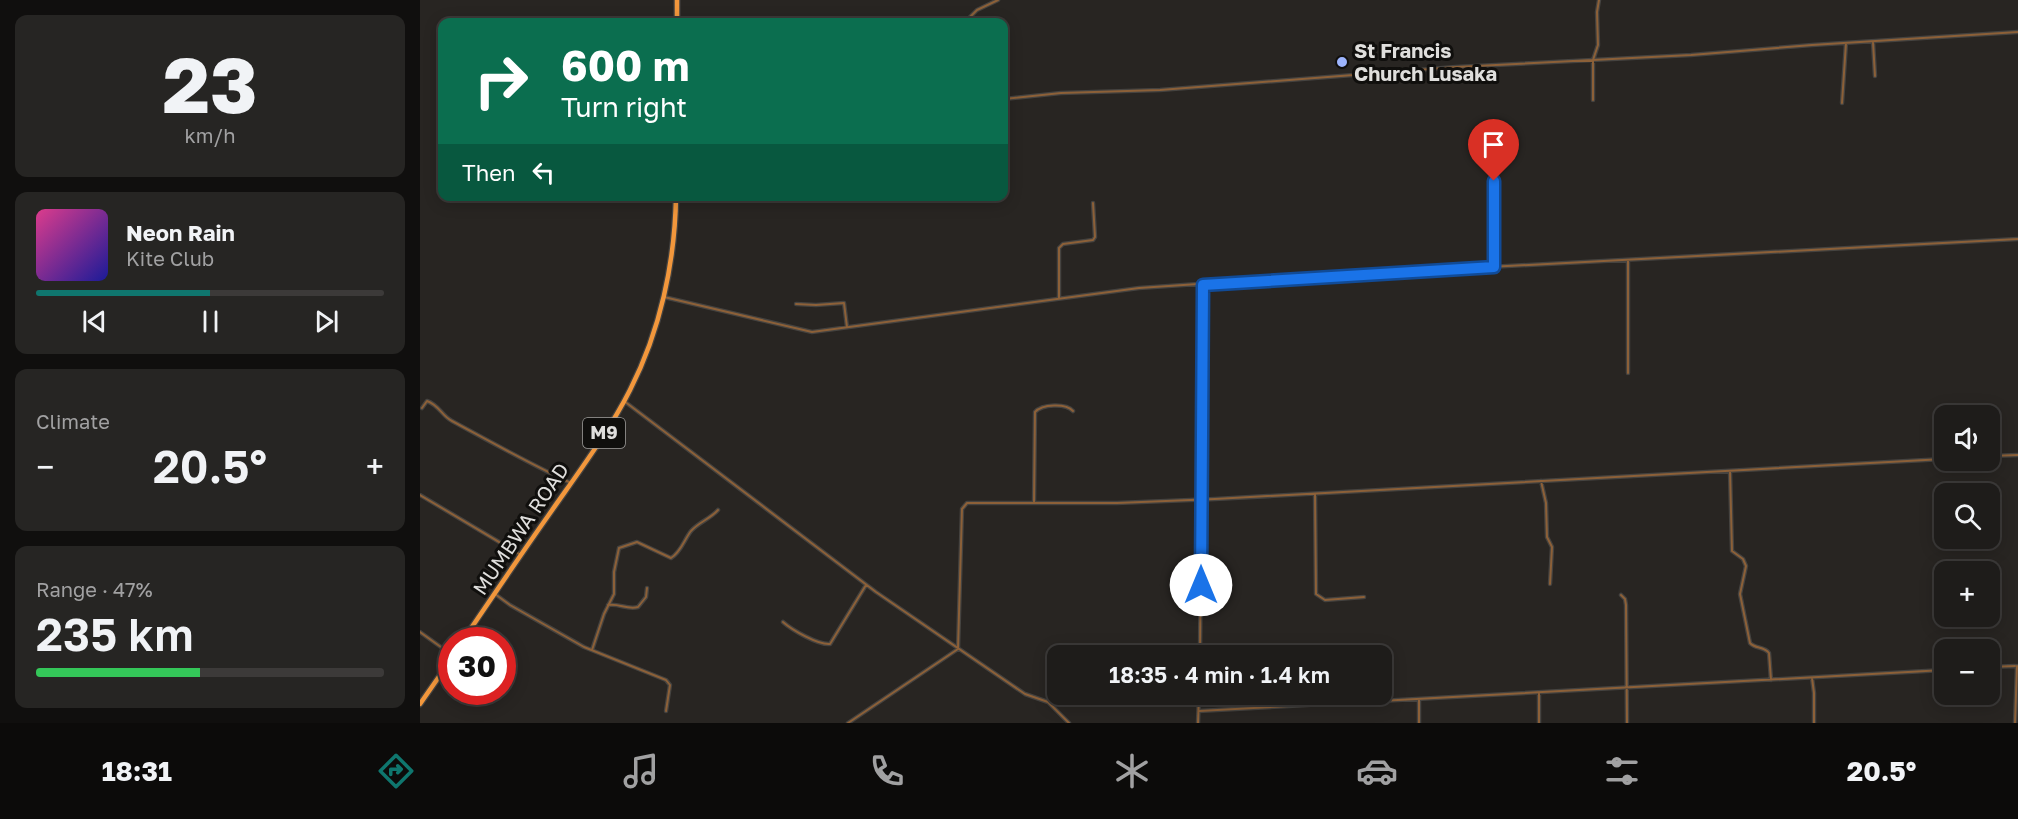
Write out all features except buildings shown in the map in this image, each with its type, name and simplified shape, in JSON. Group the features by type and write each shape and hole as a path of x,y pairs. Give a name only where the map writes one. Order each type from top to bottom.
{"main road":[{"path":"677,0 677,18"},
{"name":"MUMBWA ROAD","path":"472,627 624,401 651,338 664,297 674,237 676,201"},
{"path":"420,704 438,678"}],"street":[{"path":"969,18 977,10 998,0"},
{"path":"1593,100 1593,60 1598,45 1599,0"},
{"path":"1008,99 1061,93 1160,90 1456,67 2018,32"},
{"path":"1873,41 1875,76"},
{"path":"1842,102 1846,43"},
{"path":"1494,181 1494,267"},
{"path":"1059,298 1059,248 1063,244 1091,241 1095,237 1094,203"},
{"path":"664,297 812,332 1139,288 2018,239"},
{"path":"1628,260 1628,373"},
{"path":"1200,645 1203,285"},
{"path":"796,303 816,305 844,303 847,327"},
{"path":"422,408 428,401 431,402 440,408 448,419 519,458 571,483"},
{"path":"624,401 866,584 1026,694 1048,702 1069,723"},
{"path":"1034,503 1035,412 1040,407 1067,406 1073,411"},
{"path":"2000,455 2018,454"},
{"path":"958,649 963,506 967,503 1117,503 1934,460"},
{"path":"1730,470 1732,551 1742,558 1746,566 1740,596 1750,643 1753,646 1764,648 1769,653 1771,680"},
{"path":"1541,480 1546,503 1547,537 1552,547 1550,584"},
{"path":"1315,494 1316,594 1324,600 1364,597"},
{"path":"420,495 521,555"},
{"path":"592,650 615,591 614,572 619,548 637,542 671,558 678,552 692,530 712,517 718,510"},
{"path":"783,622 813,641 830,644 866,584"},
{"path":"608,605 638,607 646,597 647,588"},
{"path":"495,594 516,609 592,650 668,682 670,685 666,711"},
{"path":"1621,595 1626,605 1627,723"},
{"path":"420,632 438,646"},
{"path":"848,723 958,649"},
{"path":"2000,667 2017,666 2015,723"},
{"path":"1199,711 1934,671"},
{"path":"1812,678 1814,723"},
{"path":"1539,693 1539,723"},
{"path":"1419,700 1419,723"},
{"path":"1198,723 1199,705"}],"place":[{"name":"St Francis Church Lusaka","path":"1342,62"}],"route":[{"path":"1201,585 1203,285 1300,277 1494,267 1494,181"}]}
